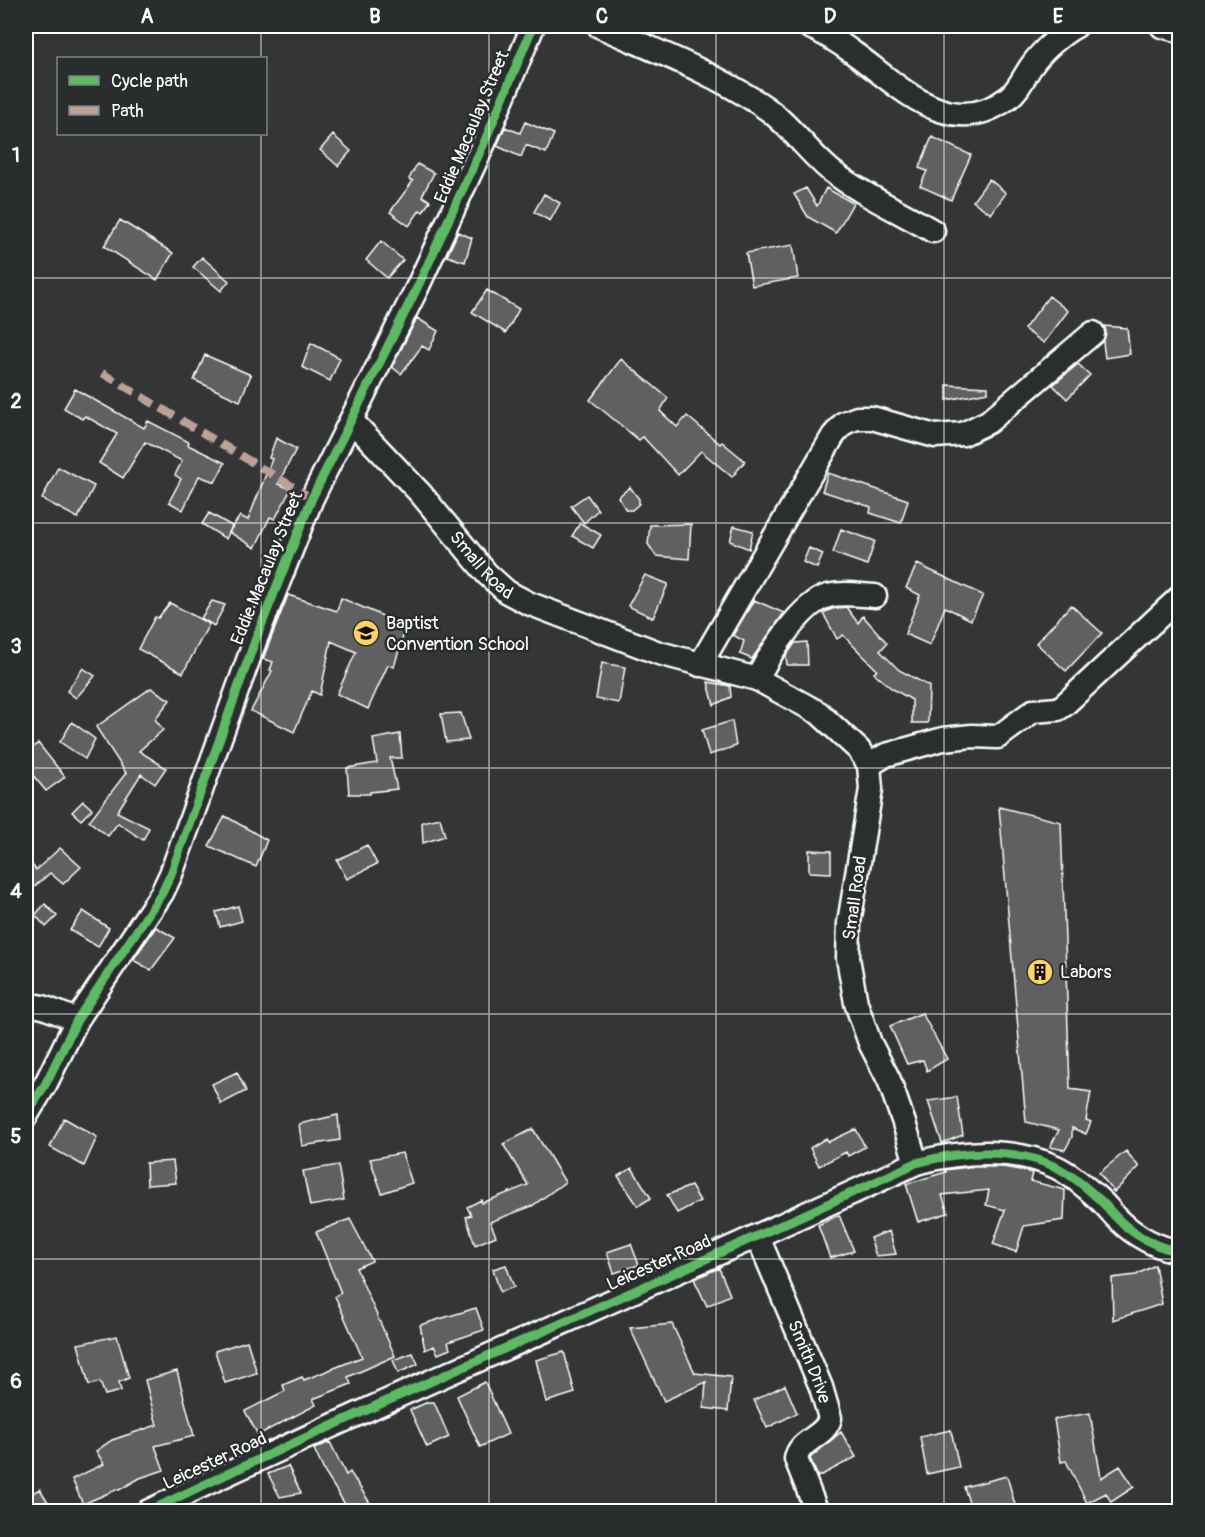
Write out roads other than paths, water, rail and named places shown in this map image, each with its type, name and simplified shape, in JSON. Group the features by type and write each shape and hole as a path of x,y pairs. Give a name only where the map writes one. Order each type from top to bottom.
{"street":[{"name":"Eddie Macaulay Street","path":"26,1116 46,1083 77,1020 162,893 171,874 255,640 312,498 417,288 479,154 533,26"},
{"path":"599,26 737,89 780,119 813,155 833,172 933,231"},
{"path":"808,26 837,41 925,105 942,112 959,114 994,108 1011,96 1033,64 1055,42 1076,26"},
{"path":"1162,26 1179,31"},
{"path":"700,664 833,436 844,423 857,418 872,418 936,436 963,434 988,422 1093,333"},
{"name":"Small Road","path":"352,421 421,494 487,574 507,592 528,603 659,653 757,679 819,713 859,750 869,765 871,789 849,923 848,958 856,1003 870,1043 889,1080 916,1163"},
{"path":"757,679 782,638 811,606 825,596 841,594 875,596"},
{"path":"869,765 886,755 943,739 972,736 998,737 1033,711 1058,709 1179,597"},
{"path":"26,1004 43,1007 77,1020"},
{"name":"Leicester Road","path":"147,1512 347,1418 758,1237 916,1163 964,1153 987,1153 1038,1160 1058,1168 1081,1184 1120,1221 1144,1239 1179,1251"},
{"name":"Smith Drive","path":"758,1237 821,1388 830,1418 825,1428 800,1447 796,1460 817,1512"}],"waterway":[{"path":"26,30 29,26"}],"place":[{"name":"Baptist Convention School","path":"366,633"},
{"name":"Labors","path":"1040,972"}]}
